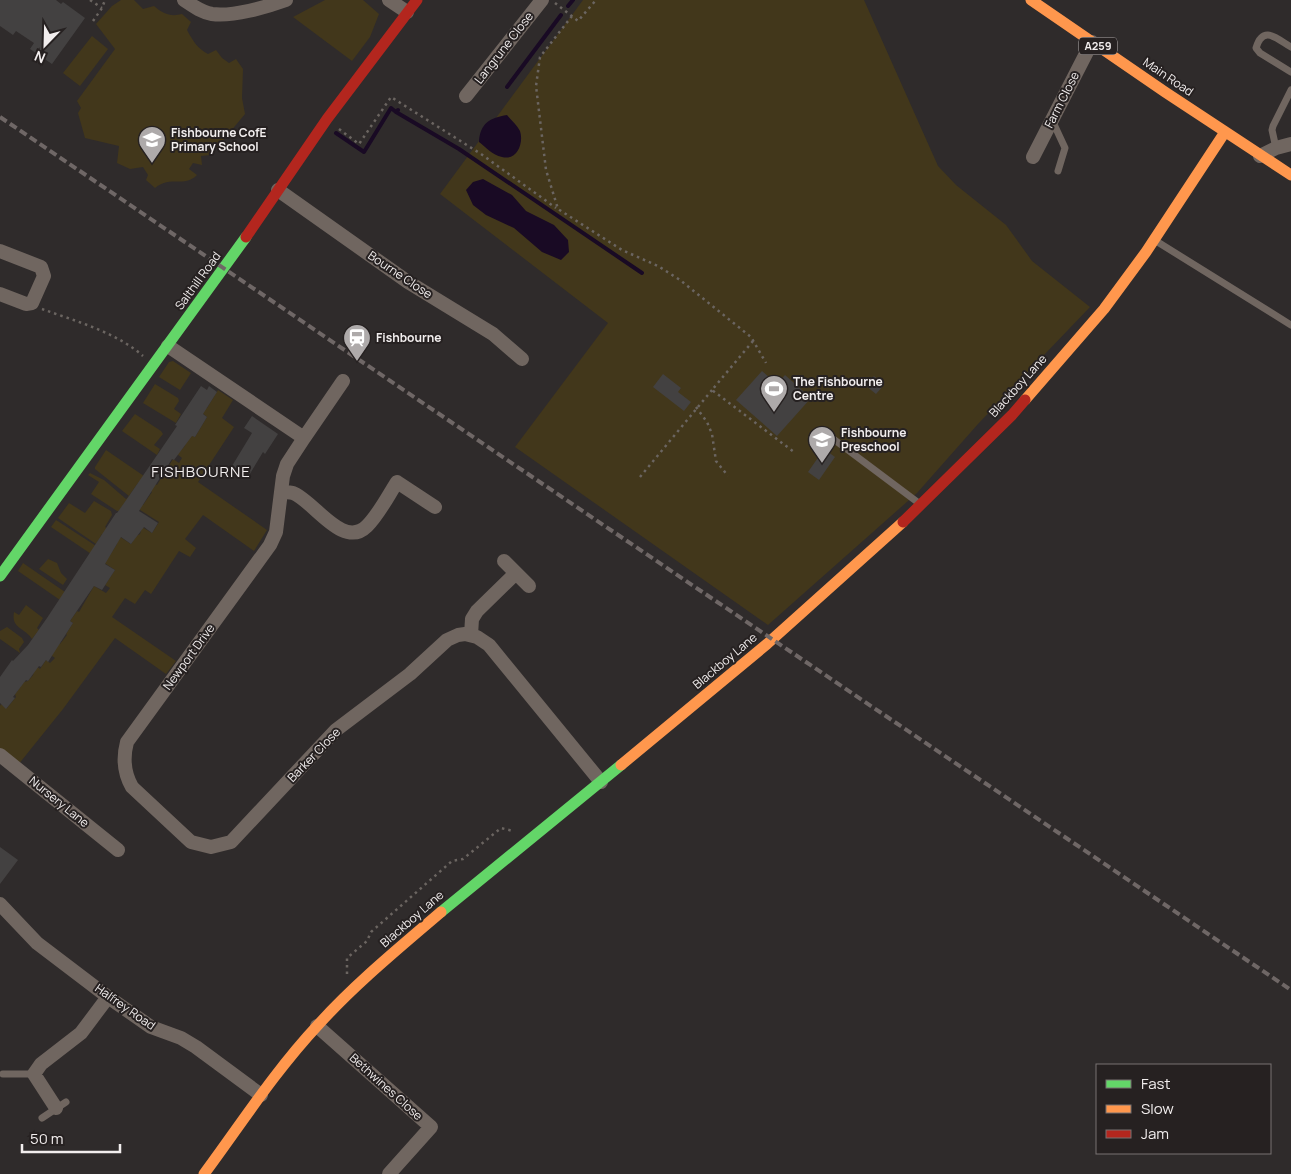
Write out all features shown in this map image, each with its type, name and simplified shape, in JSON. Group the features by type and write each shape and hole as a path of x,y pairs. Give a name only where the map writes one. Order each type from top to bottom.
{"street":[{"path":"184,0 196,9 212,14 230,14 286,0"},
{"path":"389,0 407,12"},
{"name":"Salthill Road","path":"0,576 232,258 327,119 417,0"},
{"name":"Langrune Close","path":"466,96 542,0"},
{"name":"Main Road","path":"1031,0 1260,156 1291,175"},
{"name":"Farm Close","path":"1033,157 1092,42"},
{"name":"Blackboy Lane","path":"204,1174 284,1064 317,1026 412,937 467,890 767,644 921,505 1018,408 1104,309 1154,239 1225,132"},
{"path":"1260,156 1276,148 1291,144"},
{"name":"Bourne Close","path":"278,190 408,282 493,334 522,359"},
{"path":"0,251 41,267 44,276 32,303 26,304 0,294"},
{"path":"168,346 304,438"},
{"name":"Newport Drive","path":"211,847 192,842 132,787 128,780 124,753 127,742 270,545 276,532 287,464 343,382"},
{"path":"281,492 292,493 302,499 334,527 344,532 356,532 365,528 398,482 436,507"},
{"path":"504,561 528,586"},
{"path":"516,573 477,611 472,619 471,635 482,639 498,655 601,782"},
{"name":"Barker Close","path":"211,847 223,845 237,838 336,730 410,674 447,640 458,635 471,635"},
{"name":"Nursery Lane","path":"0,755 118,850"},
{"name":"Halfrey Road","path":"0,904 38,943 108,997 151,1027 181,1038 196,1047 261,1095"},
{"path":"61,1105 34,1074 41,1064 81,1033 108,997"},
{"name":"Bethwines Close","path":"317,1026 431,1126 389,1174"}],"lane":[{"path":"1291,48 1271,35 1263,36 1258,40 1256,48 1260,54 1291,72"},
{"path":"1276,148 1272,130 1273,126 1291,90"},
{"path":"1052,120 1065,148 1058,171"},
{"path":"1154,239 1291,326"},
{"path":"824,432 921,505"},
{"path":"3,1074 34,1074"},
{"path":"42,1118 61,1105"}],"path":[{"path":"90,0 102,8"},
{"path":"93,21 105,0"},
{"path":"552,0 578,21 596,0"},
{"path":"558,209 546,170 536,86 540,57 572,16"},
{"path":"327,119 360,144 391,97 481,154 558,209 622,250 658,266 680,280 751,337 766,363"},
{"path":"32,303 38,308 122,341 143,356"},
{"path":"640,477 753,340"},
{"path":"712,390 794,452"},
{"path":"696,407 707,422 712,434 716,461 728,476"},
{"path":"347,979 347,958 367,941 371,932 452,861 463,859 500,828 512,832"}],"shaded area":[{"path":"121,0 134,0 143,9 154,6 167,14 182,14 191,22 187,30 193,41 201,49 208,54 216,50 229,63 236,59 243,69 242,98 245,114 210,155 201,156 202,165 193,163 189,169 197,175 187,181 166,182 155,188 146,180 148,175 143,167 130,169 117,163 119,146 85,138 78,113 81,108 77,101 115,49 96,24 112,6"},
{"path":"325,0 363,0 379,14 370,37 352,61 293,17"},
{"path":"583,0 864,0 938,166 956,185 1006,225 1032,261 1090,307 978,424 917,493 768,625 515,447 608,323 440,194"},
{"path":"92,36 108,49 80,86 63,73"},
{"path":"507,115 519,129 521,141 515,154 507,158 495,155 479,142 481,130 487,123"},
{"path":"483,179 512,195 526,211 554,225 568,240 569,252 561,260 542,252 514,228 486,215 473,205 466,190 473,182"},
{"path":"173,361 191,373 180,390 159,377 169,362"},
{"path":"155,384 178,398 179,401 174,409 181,414 176,423 143,403"},
{"path":"218,390 233,400 222,418 234,427 198,482 267,530 254,551 203,515 185,539 196,548 190,557 179,551 151,594 145,590 135,604 125,598 112,617 176,661 166,674 115,638 63,709 18,765 0,750 0,706 1,704 7,708 16,697 15,694 24,682 28,681 33,675 35,665 40,669 46,660 50,663 55,658 48,653 56,642 60,644 67,635 73,623 70,621 77,611 79,612 94,586 106,593 110,588 105,585 115,570 51,527 56,520 110,555 117,544 102,534 96,544 58,518 69,503 85,513 94,501 111,511 112,515 105,527 131,544 136,536 140,534 142,527 152,533 159,522 126,501 117,511 91,494 99,482 88,475 90,473 104,480 126,499 129,496 95,469 106,450 157,485 173,459 179,463 182,458 177,454 184,447 190,435 195,437 207,417 200,411 207,408","holes":["138,483 152,492 143,505 129,496"]},
{"path":"135,414 163,434 154,445 160,449 157,455 122,431"},
{"path":"48,559 57,563 61,573 67,579 63,585 39,569"},
{"path":"23,563 65,592 60,600 18,571"},
{"path":"26,605 43,618 37,628 39,630 32,639 14,622 14,612 19,615"},
{"path":"7,627 22,638 24,642 19,649 20,653 0,639 0,631"}],"building":[{"path":"0,0 56,0 61,4 63,2 85,18 52,64 30,49 34,43 16,31 13,35 0,26"},
{"name":"The Fishbourne Centre","path":"762,371 777,384 785,375 811,398 777,436 736,400"},
{"path":"663,374 681,388 678,392 691,402 684,411 653,387"},
{"path":"874,376 884,385 876,394 866,386"},
{"path":"201,386 207,390 209,386 217,392 203,414 207,417 195,437 192,436 174,460 172,459 139,511 158,523 152,533 144,527 131,544 121,537 105,564 115,570 102,590 94,586 70,621 73,623 48,662 46,660 28,681 26,680 6,709 0,703 0,677 12,660 28,645 47,618 116,513 177,426 175,425"},
{"path":"252,416 278,434 265,454 263,452 248,477 232,466 252,433 244,428"},
{"name":"Fishbourne Preschool","path":"824,449 835,457 819,480 808,472"},
{"path":"0,847 18,860 0,884"}],"waterway":[{"path":"568,6 573,0"},
{"path":"507,87 561,15"},
{"path":"336,133 364,152 391,108 396,112"},
{"path":"398,110 396,112 459,149 642,273"}],"railway":[{"path":"0,117 1291,990"}],"traffic: fast":[{"path":"0,576 246,237"},
{"path":"441,912 621,765"}],"traffic: slow":[{"path":"1031,0 1291,175"},
{"path":"1025,400 1104,309 1146,252 1225,132"},
{"path":"621,765 767,644 903,522"},
{"path":"204,1174 273,1079 318,1025 362,981 441,912"}],"traffic: jam":[{"path":"246,237 327,119 417,0"},
{"path":"903,522 1025,400"}],"place":[{"name":"Fishbourne CofE Primary School","path":"152,164"},
{"name":"Fishbourne","path":"357,362"},
{"name":"The Fishbourne Centre","path":"774,413"},
{"name":"Fishbourne Preschool","path":"822,464"}],"district":[{"name":"FISHBOURNE","path":"201,472"}]}
